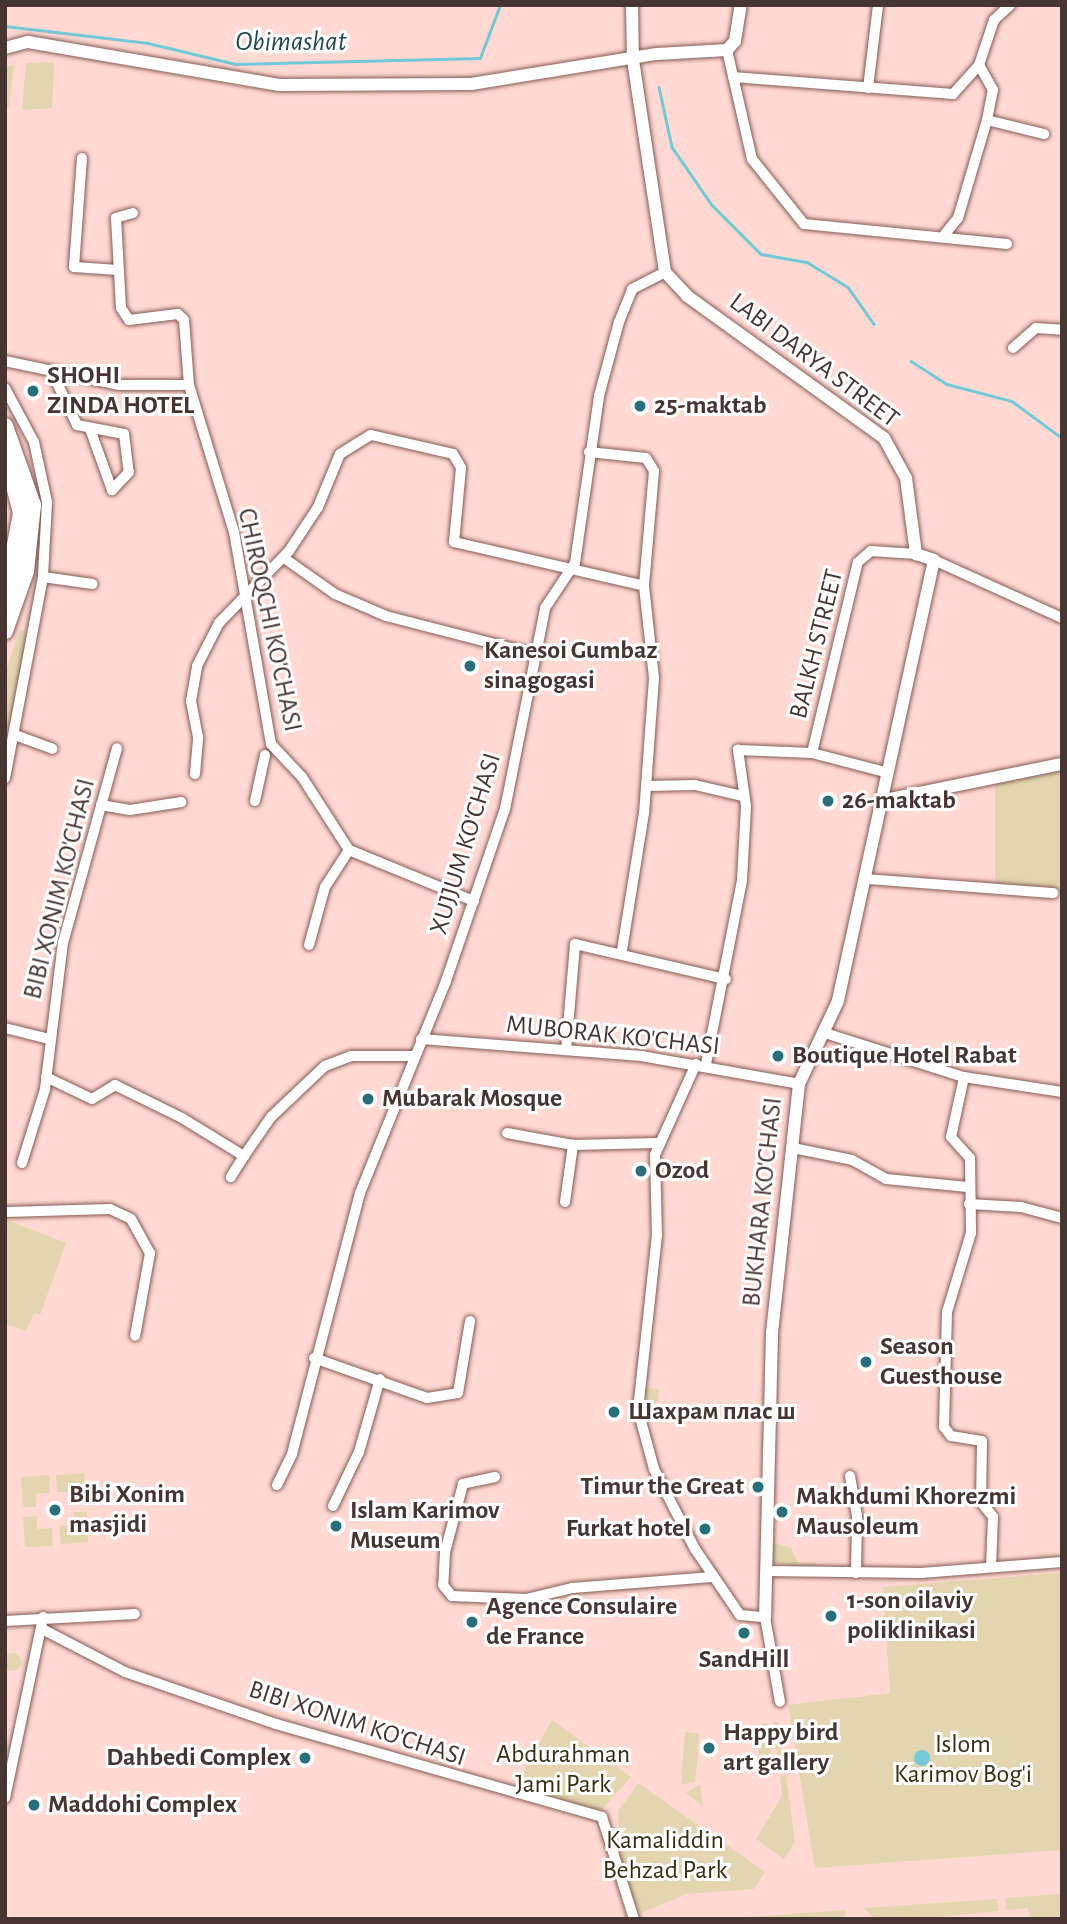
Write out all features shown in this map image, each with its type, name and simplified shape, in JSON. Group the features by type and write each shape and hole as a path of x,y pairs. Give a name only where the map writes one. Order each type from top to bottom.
{"main road":[{"path":"5,426 33,505 26,571 5,631"},
{"path":"5,451 21,513 5,598"}],"street":[{"path":"571,574 589,452 632,289 665,272 633,60 632,5"},
{"path":"5,48 28,42 279,85 471,84 633,60 727,50 735,41 741,5"},
{"path":"868,88 878,5"},
{"path":"733,77 948,95 979,65 994,20 1010,5"},
{"path":"727,50 756,168 804,224 945,234 1007,244"},
{"path":"945,234 958,218 987,120 993,90 979,65"},
{"path":"987,120 1044,134"},
{"path":"82,158 74,267 118,270 116,218 133,213"},
{"name":"CHIROQCHI KO'CHASI","path":"118,270 124,316 182,316 189,385 246,590 271,744 302,777 349,850"},
{"name":"LABI DARYA STREET","path":"665,272 674,286 884,438 906,478 916,554"},
{"path":"1013,348 1035,328 1062,330"},
{"path":"5,361 119,385 189,385"},
{"path":"51,370 68,417 90,429 120,429 126,439 129,472 112,490 90,429"},
{"path":"5,388 44,473 43,577 5,778"},
{"path":"195,774 198,737 191,701 197,666 246,590 284,558 318,507 340,453 371,435 453,454 461,468 454,542 571,574 644,586"},
{"path":"589,452 652,462 644,586 654,671 646,786 622,951"},
{"name":"BALKH STREET","path":"812,753 858,562 871,551 916,554"},
{"path":"916,554 1062,618"},
{"path":"284,558 335,594 386,616 534,654"},
{"name":"BUKHARA KO'CHASI","path":"765,1616 772,1334 799,1084 825,1033 867,879 886,772 934,560"},
{"name":"XUJJUM KO'CHASI","path":"276,1485 292,1454 314,1358 360,1192 411,1056 421,1039 474,901 517,767 521,702 545,608 556,584 571,574"},
{"path":"43,577 93,584"},
{"path":"15,735 53,749"},
{"path":"780,1702 774,1686 765,1616 740,1615 712,1577 654,1469 638,1410 657,1235 657,1143 701,1064 726,979 742,880 742,747 812,753 886,772"},
{"name":"BIBI XONIM KO'CHASI","path":"22,1163 46,1077 63,943 117,748"},
{"path":"255,801 265,755"},
{"path":"880,801 1062,764"},
{"path":"646,786 695,785 742,796"},
{"path":"101,805 130,810 181,802"},
{"path":"309,945 326,887 349,850 474,901"},
{"path":"867,879 1053,893"},
{"path":"566,1050 575,944 622,951 726,979"},
{"path":"5,1028 49,1039"},
{"path":"825,1033 964,1077 1062,1092"},
{"name":"MUBORAK KO'CHASI","path":"421,1039 701,1064 799,1084"},
{"path":"231,1177 271,1117 325,1066 351,1056 411,1056"},
{"path":"46,1077 92,1099 115,1085 244,1156"},
{"path":"964,1077 951,1137 971,1158 968,1253 947,1312 944,1427 951,1436 982,1441 981,1502 993,1517 991,1567"},
{"path":"507,1133 573,1145 657,1143"},
{"path":"565,1202 573,1145"},
{"path":"793,1147 852,1160 886,1179 968,1187"},
{"path":"969,1204 1021,1207 1062,1218"},
{"path":"5,1212 110,1209 131,1219 150,1252 135,1336"},
{"path":"314,1358 380,1379 427,1398 458,1393 470,1321"},
{"path":"333,1506 359,1452 380,1379"},
{"path":"495,1476 464,1484 445,1552 443,1585 453,1596 539,1598 572,1588 712,1577"},
{"path":"850,1476 856,1573"},
{"path":"767,1572 856,1573 1062,1562"},
{"path":"5,1621 135,1614"},
{"path":"5,1798 44,1630 43,1617"},
{"name":"BIBI XONIM KO'CHASI","path":"44,1630 125,1672 276,1724 506,1794 602,1817 634,1918"}],"green space":[{"path":"54,62 52,108 22,110 26,63"},
{"path":"14,65 9,106 5,108 5,67"},
{"path":"20,630 33,634 5,775 5,673"},
{"path":"1062,766 1062,891 995,884 995,785"},
{"path":"5,1219 66,1243 40,1315 34,1313 26,1331 5,1324"},
{"path":"644,1388 659,1389 658,1402 647,1406"},
{"path":"84,1473 86,1503 72,1504 71,1492 57,1492 56,1475"},
{"path":"49,1475 50,1493 36,1494 36,1507 23,1507 21,1477"},
{"path":"73,1512 87,1512 88,1542 61,1544 59,1526 74,1525"},
{"path":"37,1516 37,1529 52,1528 53,1546 25,1547 23,1517"},
{"path":"770,1542 791,1548 799,1563 816,1563 816,1569 770,1562"},
{"name":"Islom Karimov Bog'i","path":"1062,1573 1062,1850 815,1868 788,1705 890,1693 883,1587"},
{"path":"12,1653 18,1656 21,1662 18,1668 12,1671 6,1668 3,1662 6,1656"},
{"name":"Abdurahman Jami Park","path":"552,1720 631,1777 599,1813 512,1793"},
{"path":"773,1722 778,1722 785,1768 779,1769"},
{"path":"767,1723 773,1769 759,1771 759,1724"},
{"path":"685,1732 699,1734 698,1754 695,1781 681,1785"},
{"path":"786,1775 795,1842 784,1859 756,1839 782,1796 780,1776"},
{"name":"Kamaliddin Behzad Park","path":"638,1783 765,1872 754,1889 687,1894 641,1913 622,1875 618,1811"},
{"path":"700,1784 703,1806 686,1793"},
{"path":"1062,1894 1062,1919 1030,1919 1028,1908 1006,1910 1005,1898"},
{"path":"997,1899 998,1911 916,1919 876,1919 863,1908"},
{"path":"847,1910 843,1919 721,1919"}],"water":[{"path":"919,1750 925,1750 930,1758 928,1764 919,1766 914,1761 914,1755"}],"waterway":[{"name":"Obimashat","path":"5,26 148,43 236,64 480,58 500,5"},
{"path":"659,87 672,147 712,205 761,254 807,262 848,287 874,324"},
{"path":"911,361 947,384 1012,401 1062,438"}],"place":[{"name":"SHOHI ZINDA HOTEL","path":"33,391"},
{"name":"25-maktab","path":"640,406"},
{"name":"Kanesoi Gumbaz sinagogasi","path":"470,666"},
{"name":"26-maktab","path":"828,801"},
{"name":"Boutique Hotel Rabat","path":"778,1056"},
{"name":"Mubarak Mosque","path":"368,1099"},
{"name":"Ozod","path":"641,1171"},
{"name":"Season Guesthouse","path":"866,1362"},
{"name":"Шахрам плас ш","path":"614,1412"},
{"name":"Timur the Great","path":"758,1487"},
{"name":"Bibi Xonim masjidi","path":"55,1510"},
{"name":"Makhdumi Khorezmi Mausoleum","path":"782,1512"},
{"name":"Islam Karimov Museum","path":"336,1526"},
{"name":"Furkat hotel","path":"705,1529"},
{"name":"1-son oilaviy poliklinikasi","path":"831,1616"},
{"name":"Agence Consulaire de France","path":"472,1622"},
{"name":"SandHill","path":"744,1633"},
{"name":"Happy bird art gallery","path":"709,1748"},
{"name":"Dahbedi Complex","path":"305,1758"},
{"name":"Maddohi Complex","path":"34,1805"}]}
